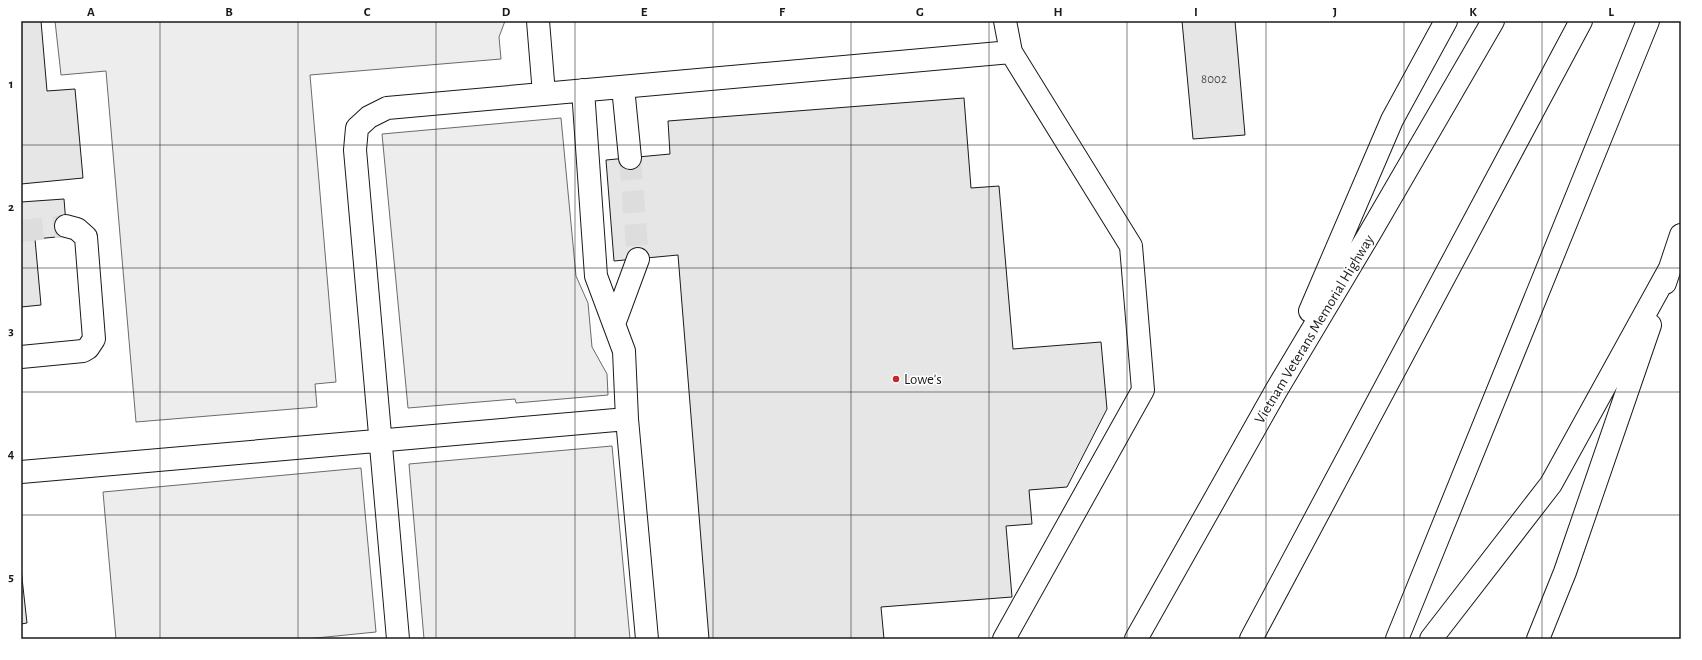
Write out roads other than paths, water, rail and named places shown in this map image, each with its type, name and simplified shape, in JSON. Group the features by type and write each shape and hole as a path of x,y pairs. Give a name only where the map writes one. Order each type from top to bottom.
{"main road":[{"path":"538,21 544,94"},
{"path":"1004,639 1143,390 1130,246 1011,52 1005,21"},
{"path":"1277,389 1392,120 1446,21"},
{"name":"Vietnam Veterans Memorial Highway","path":"1136,639 1277,389 1370,234 1493,21"},
{"path":"1251,639 1582,21"},
{"path":"1398,639 1648,21"},
{"path":"398,639 355,150 357,128 369,117 387,108 1011,52"},
{"path":"623,87 630,158"},
{"path":"583,90 596,276 624,351 627,419 647,639"},
{"path":"21,357 83,351 88,348 94,339 86,237 77,230 66,226"},
{"path":"1538,639 1565,572 1681,235"},
{"path":"614,324 638,259"},
{"path":"1431,639 1551,484 1669,270"},
{"path":"21,472 627,419"}],"tunnel":[{"path":"630,158 638,259"},
{"path":"21,231 66,226"}],"place":[{"name":"Lowe's","path":"896,379"}]}
